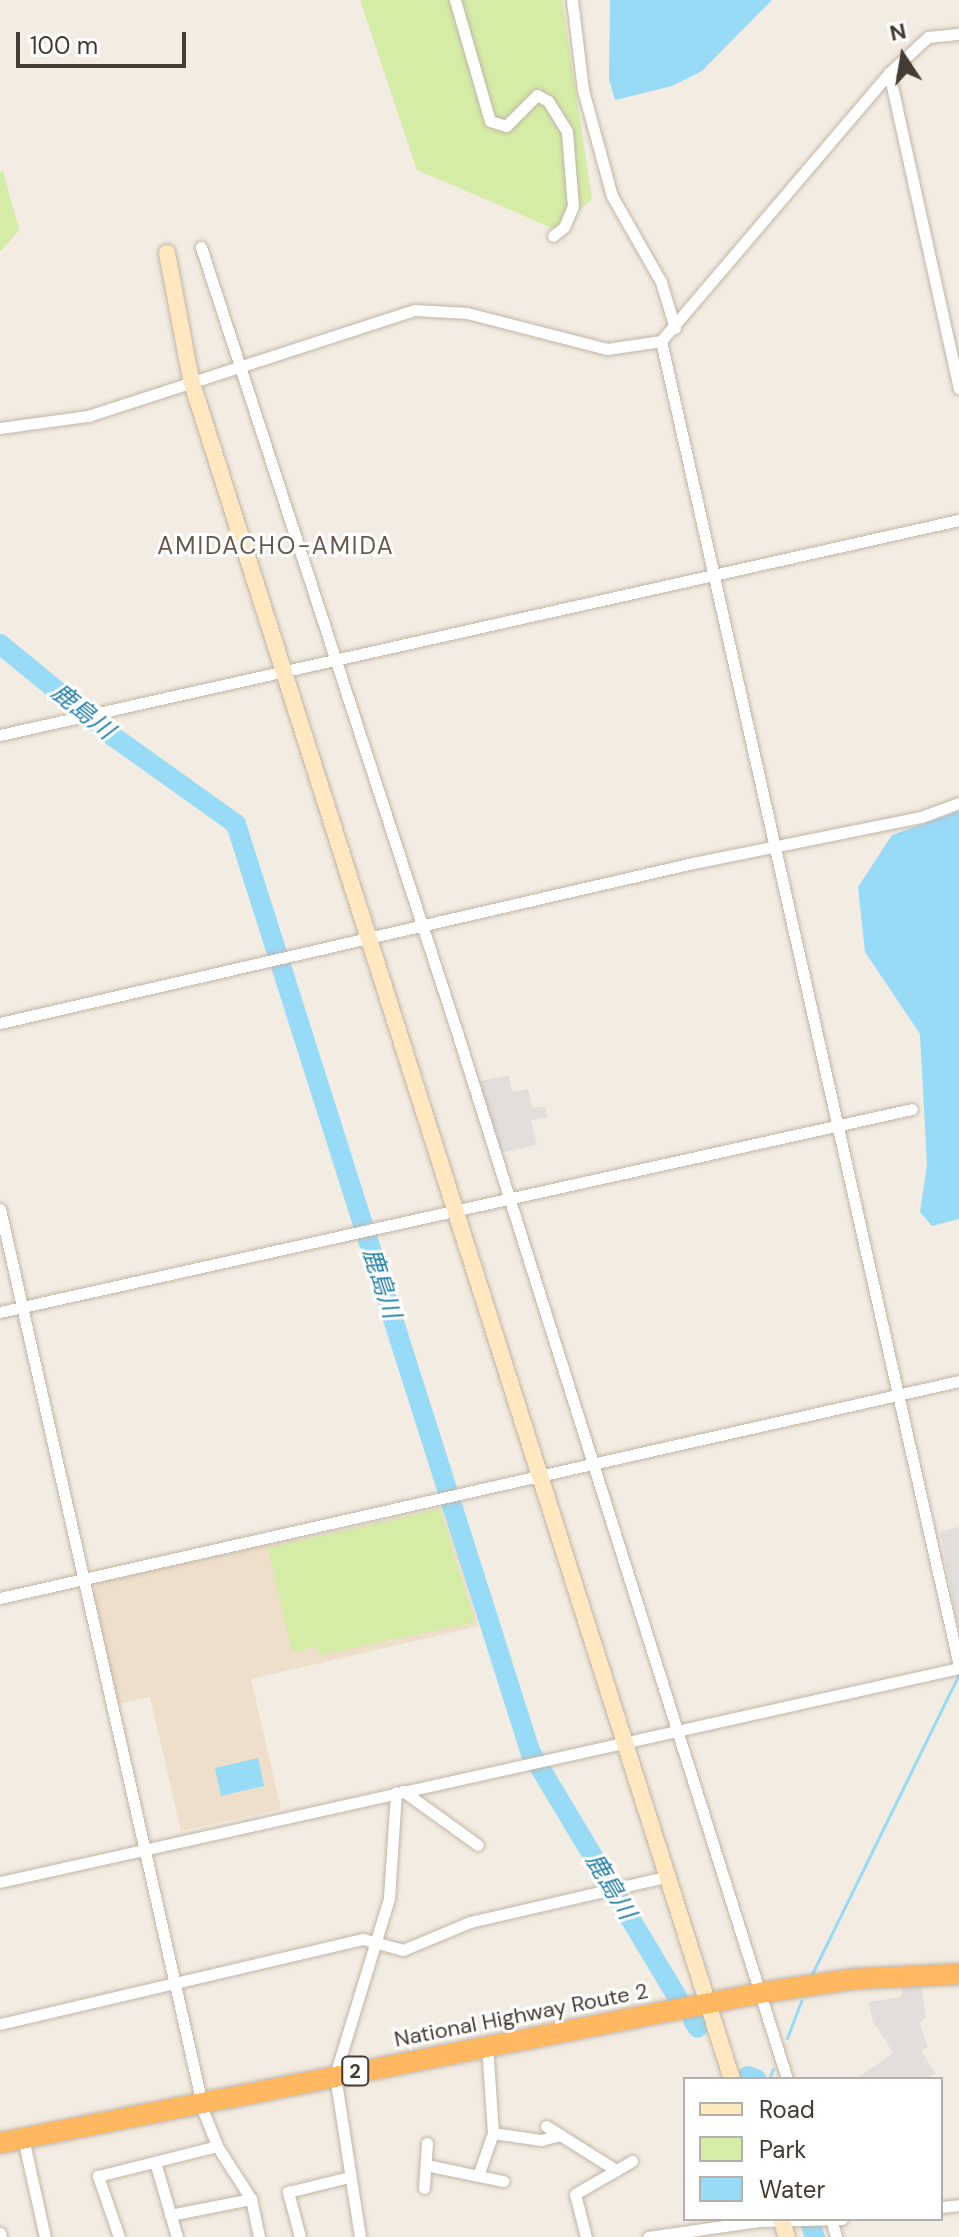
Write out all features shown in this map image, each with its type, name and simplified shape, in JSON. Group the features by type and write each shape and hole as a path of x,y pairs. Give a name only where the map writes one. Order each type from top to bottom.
{"highway":[{"name":"National Highway Route 2","path":"0,2143 760,1993 854,1979 959,1974"}],"street":[{"path":"455,0 490,121 506,126 537,95 548,101 567,132 573,206 564,227 553,236"},
{"path":"572,0 583,90 612,196 661,282 675,328"},
{"path":"0,428 88,416 240,363 393,315 431,308 607,349 661,341 889,73 928,37 959,34"},
{"path":"889,73 959,388"},
{"path":"201,247 332,662 456,1029 506,1199 673,1731 786,2077"},
{"path":"167,253 191,380 628,1743 731,2077"},
{"path":"0,1882 959,1667 777,845 661,341"},
{"path":"0,735 284,676 713,572 959,520"},
{"path":"0,1023 369,941 777,845 921,817 959,803"},
{"path":"0,1312 912,1109"},
{"path":"0,1209 203,2103 217,2146 251,2199 259,2237"},
{"path":"0,1598 959,1381"},
{"path":"399,1791 478,1845"},
{"path":"360,2237 335,2075 372,1942 389,1898 399,1791"},
{"path":"0,2024 363,1939 403,1950 470,1922 669,1876"},
{"path":"478,2176 493,2133 487,2046"},
{"path":"546,2126 616,2170"},
{"path":"493,2133 541,2140 560,2135"},
{"path":"23,2138 45,2237"},
{"path":"424,2188 427,2143"},
{"path":"119,2237 98,2176 217,2146"},
{"path":"586,2237 575,2194 632,2161"},
{"path":"155,2162 177,2237"},
{"path":"426,2165 503,2181"},
{"path":"300,2237 288,2192 349,2177"},
{"path":"170,2215 251,2199"},
{"path":"648,2237 692,2234 721,2223 786,2227 825,2221"},
{"path":"786,2227 794,2237"}],"shaded area":[{"path":"509,1075 512,1092 528,1089 532,1108 545,1106 548,1117 531,1120 537,1145 497,1154 477,1089 481,1081"},
{"path":"444,1507 479,1626 251,1679 281,1809 181,1831 150,1697 117,1704 93,1593 100,1582"},
{"path":"959,1527 959,1631 940,1532"},
{"path":"921,1985 926,2016 920,2024 928,2047 921,2050 935,2074 929,2077 859,2077 893,2053 873,2021 868,2002 901,1997 902,1987"}],"green space":[{"path":"360,0 562,0 592,199 557,230 417,170"},
{"path":"3,171 19,230 0,252 0,172"},
{"path":"440,1509 475,1622 320,1655 317,1646 292,1652 268,1548"}],"water":[{"path":"610,0 772,0 702,71 672,86 615,100 609,79"},
{"path":"959,811 959,1219 932,1226 920,1212 927,1165 920,1034 865,952 858,887 892,835"},
{"path":"258,1758 264,1786 221,1796 215,1768"}],"waterway":[{"name":"鹿島川","path":"0,644 114,737 236,824 530,1751 678,1998"},
{"path":"812,1974 959,1674"},
{"path":"787,2038 801,2001"},
{"name":"鹿島川","path":"693,2020 698,2028"},
{"path":"770,2077 773,2069"},
{"name":"鹿島川","path":"810,2221 815,2237"}],"district":[{"name":"AMIDACHO-AMIDA","path":"276,546"}]}
